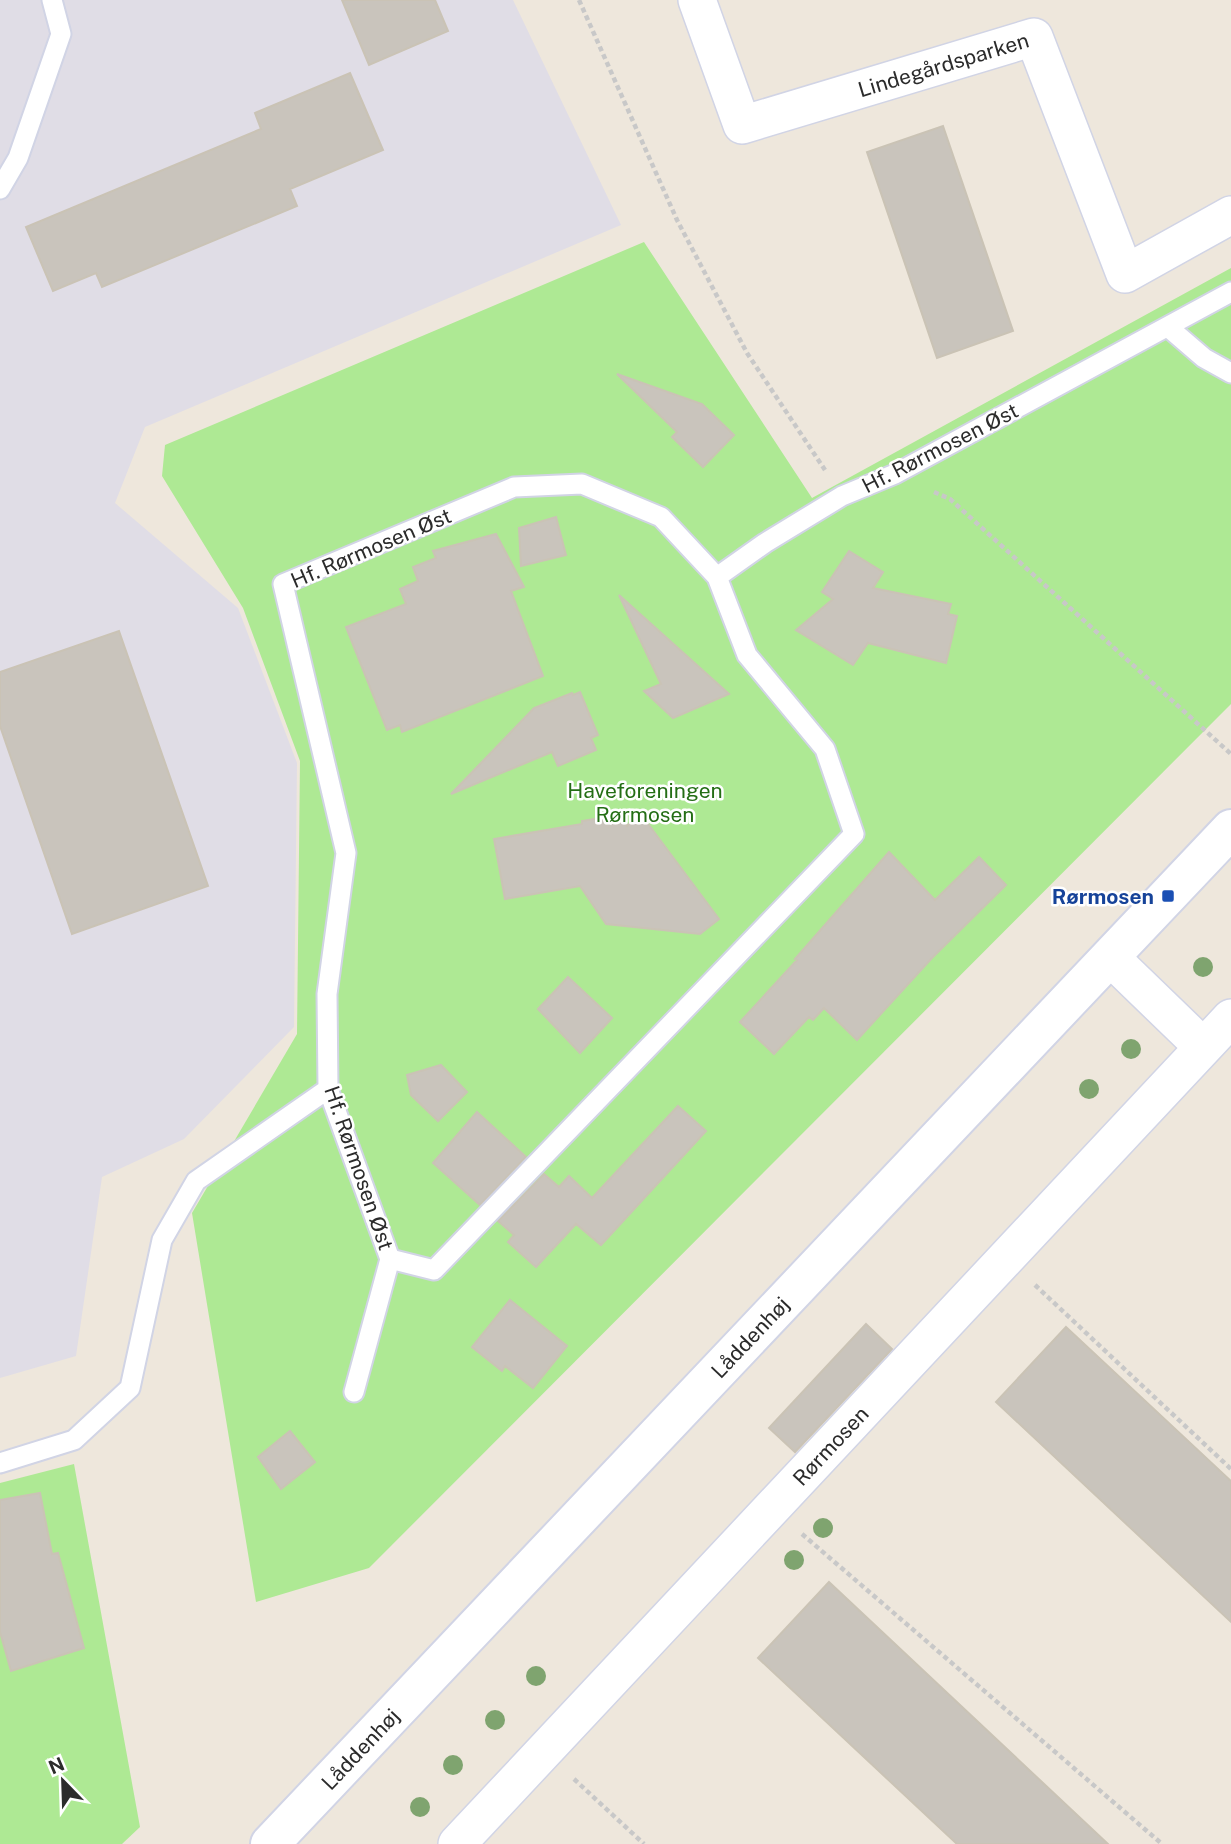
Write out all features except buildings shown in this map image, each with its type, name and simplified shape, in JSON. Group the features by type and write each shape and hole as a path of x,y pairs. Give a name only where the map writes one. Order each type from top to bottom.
{"street":[{"name":"Lindegårdsparken","path":"697,0 742,125 1034,37 1125,274 1231,215"},
{"name":"Låddenhøj","path":"270,1844 1231,829"},
{"path":"1110,957 1203,1047"},
{"name":"Rørmosen","path":"457,1844 1231,1018"}],"lane":[{"path":"0,189 18,158 61,34 52,0"},
{"name":"Hf. Rørmosen Øst","path":"717,577 765,543 842,496 895,474 1231,292"},
{"path":"1168,327 1204,358 1231,373"},
{"name":"Hf. Rørmosen Øst","path":"582,484 661,517 717,577 747,655 825,749 854,834 434,1270 390,1259 328,1089 327,994 346,853 283,584 514,487 582,484"},
{"path":"0,1462 74,1440 130,1388 162,1240 196,1181 328,1089"},
{"path":"354,1392 390,1259"}],"path":[{"path":"579,0 677,220 747,353 842,496"},
{"path":"895,474 950,499 1231,754"},
{"path":"1005,1258 1231,1469"},
{"path":"771,1507 1162,1844"},
{"path":"543,1750 644,1844"}],"shaded area":[{"path":"0,0 513,0 621,225 145,427 115,503 238,608 297,763 294,1027 184,1139 102,1177 76,1356 0,1378"}],"green space":[{"name":"Haveforeningen Rørmosen","path":"644,242 812,498 1231,268 1231,704 369,1568 256,1602 192,1213 297,1034 300,761 243,608 162,476 165,445"},
{"path":"74,1464 140,1827 122,1844 0,1844 0,1483"}],"place":[{"name":"Rørmosen","path":"1168,896"}]}
